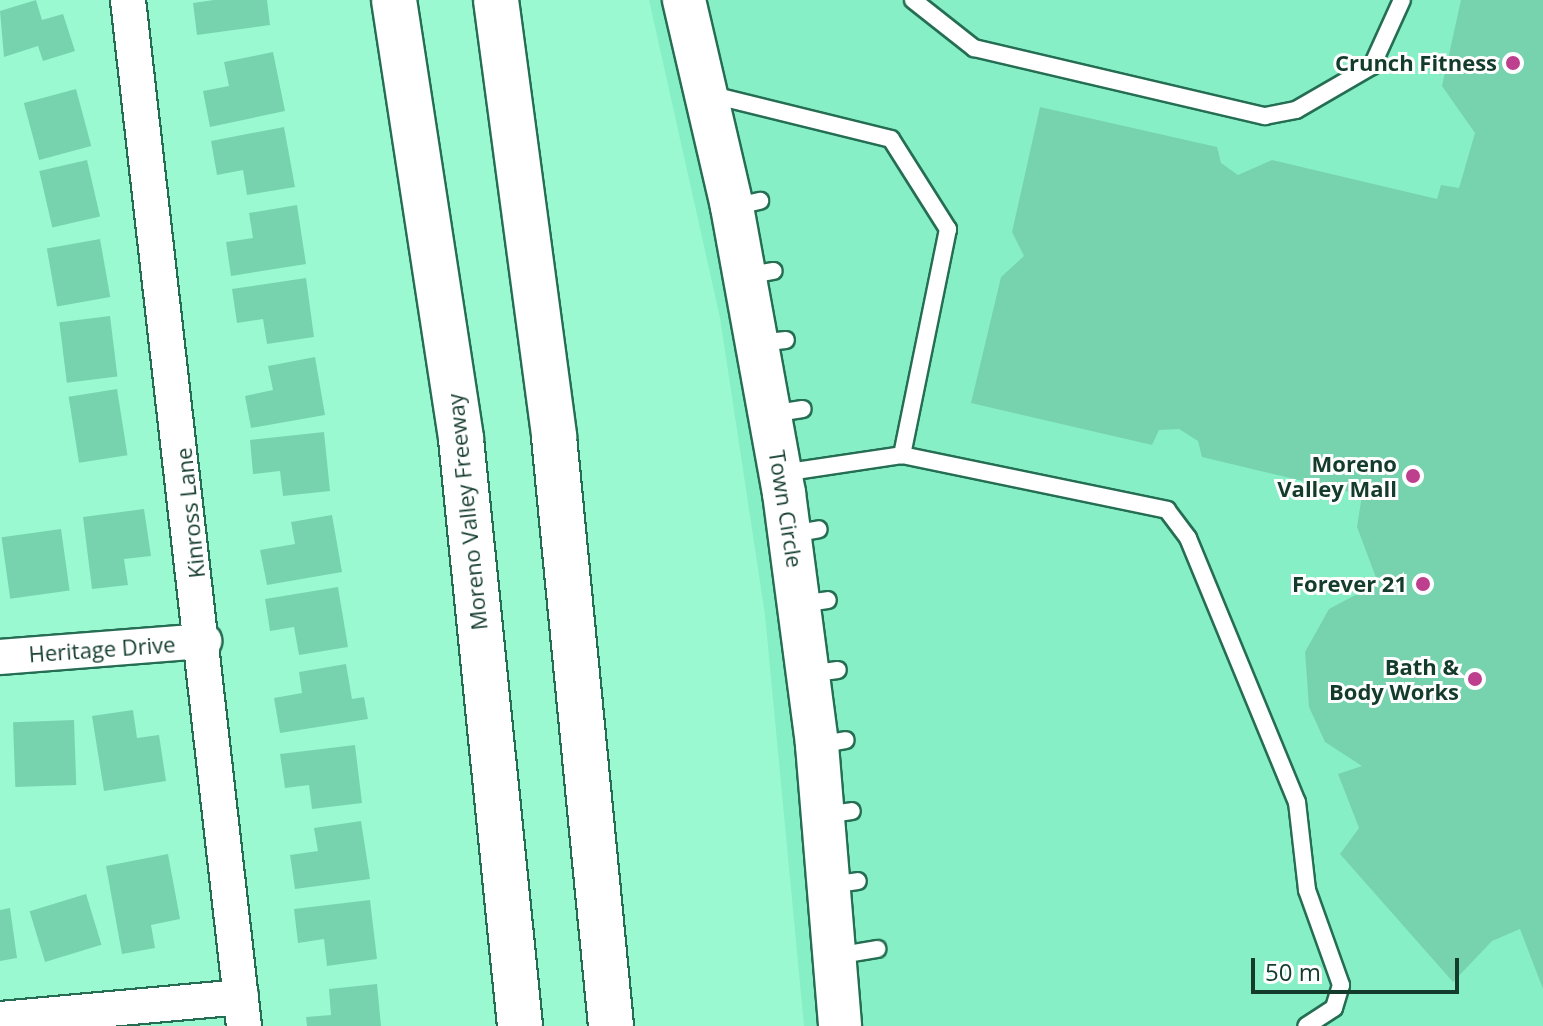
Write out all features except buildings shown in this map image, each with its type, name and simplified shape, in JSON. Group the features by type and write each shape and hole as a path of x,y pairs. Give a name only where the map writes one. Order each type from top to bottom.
{"highway":[{"name":"Moreno Valley Freeway","path":"394,0 461,439 520,1026"},
{"path":"496,0 554,437 611,1026"}],"street":[{"name":"Kinross Lane","path":"128,0 204,641 242,1012"},
{"name":"Town Circle","path":"684,0 707,94 746,204 787,412 780,473 805,532 824,672 844,883 835,956 847,1025"},
{"name":"Heritage Drive","path":"0,657 204,641"},
{"path":"0,1019 242,1012"}],"lane":[{"path":"913,0 974,48 1265,116 1296,110 1372,66 1402,2"},
{"path":"707,94 891,139 948,229 902,455"},
{"path":"780,473 902,455 1167,510 1185,531 1297,802 1307,890 1341,985 1334,1008 1306,1026"},
{"path":"835,956 877,949"}],"shaded area":[{"name":"Moreno Valley Mall","path":"649,0 1543,0 1543,1026 804,1026 765,615 720,318"}],"place":[{"name":"Crunch Fitness","path":"1513,63"},
{"name":"Moreno Valley Mall","path":"1413,476"},
{"name":"Forever 21","path":"1423,584"},
{"name":"Bath & Body Works","path":"1475,679"}]}
